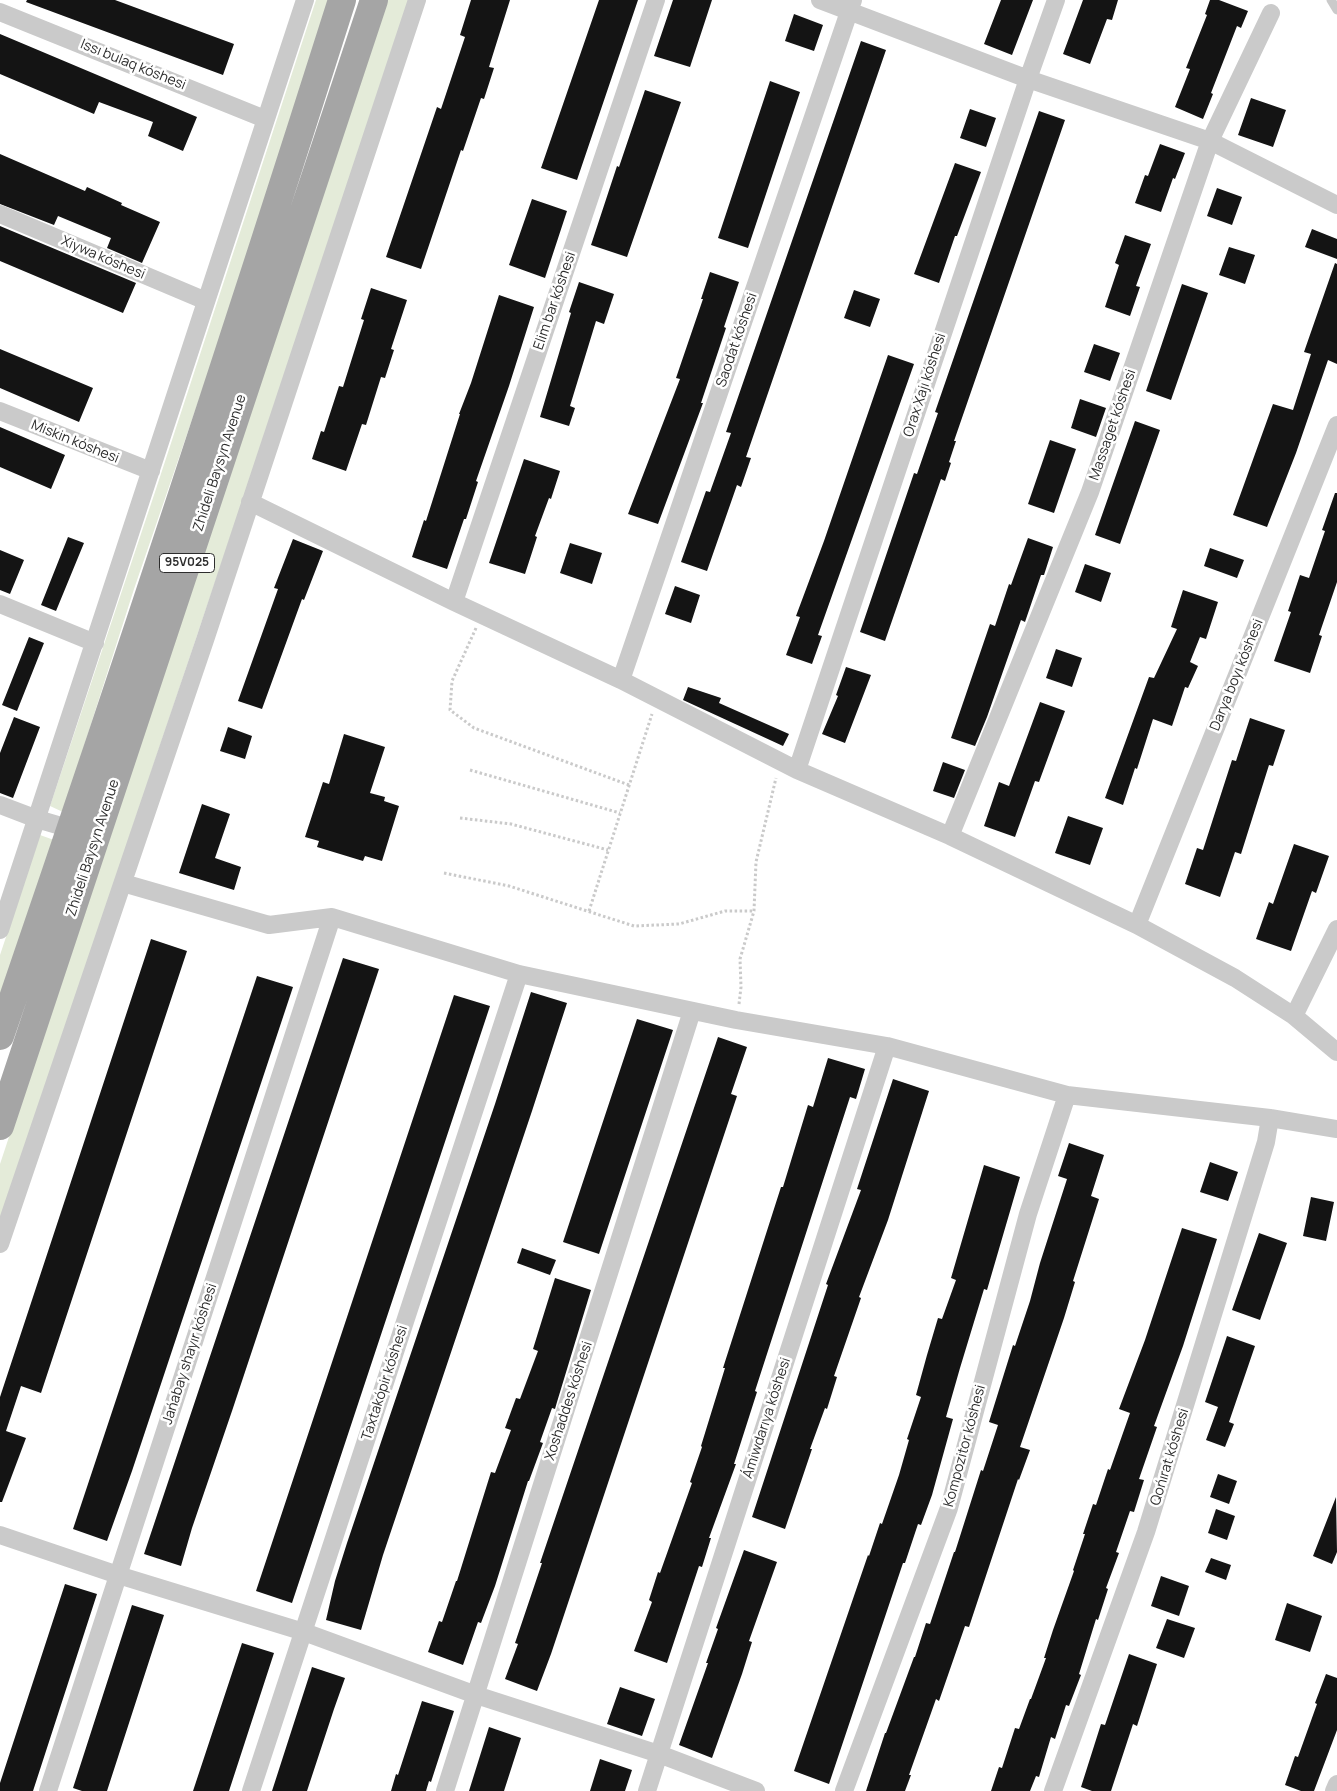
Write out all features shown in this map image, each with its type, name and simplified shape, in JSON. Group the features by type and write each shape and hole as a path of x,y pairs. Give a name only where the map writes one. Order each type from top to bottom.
{"main road":[{"name":"Zhideli Baysyn Avenue","path":"0,1036 71,829 261,255 342,0"},
{"name":"Zhideli Baysyn Avenue","path":"0,1126 374,0"}],"street":[{"path":"0,930 305,0"},
{"path":"0,1244 123,883 417,0"},
{"name":"Elim bar kóshesi","path":"454,602 656,0"},
{"path":"820,0 851,5 1028,79 1210,141 1337,205"},
{"name":"Orax Xajı kóshesi","path":"797,770 1056,0"},
{"name":"Saodat kóshesi","path":"621,680 851,5"},
{"name":"Issı bulaq kóshesi","path":"0,12 265,119"},
{"name":"Massaget kóshesi","path":"950,836 1090,492 1210,141 1271,13"},
{"name":"Xiywa kóshesi","path":"0,214 206,301"},
{"name":"Miskin kóshesi","path":"0,411 151,472"},
{"name":"Darya boyı kóshesi","path":"1136,925 1337,425"},
{"path":"250,502 481,615 621,680 780,762 950,836 1136,925 1234,978 1294,1016 1337,1052"},
{"path":"0,604 95,643"},
{"path":"0,805 36,819 71,829"},
{"path":"123,883 269,925 332,917 519,974 736,1020 887,1046 1067,1095 1270,1118 1337,1129"},
{"name":"Jańabay shayır kóshesi","path":"48,1791 332,917"},
{"path":"1294,1016 1337,929"},
{"name":"Taxtakópir kóshesi","path":"250,1791 304,1632 519,974"},
{"name":"Xoshaddes kóshesi","path":"446,1791 692,1010"},
{"name":"Ámiwdarıya kóshesi","path":"647,1791 887,1046"},
{"name":"Kompozitor kóshesi","path":"844,1791 949,1508 1028,1214 1067,1095"},
{"name":"Qońırat kóshesi","path":"1053,1791 1146,1532 1266,1142 1270,1118"},
{"path":"0,1535 118,1575 304,1632 476,1695 659,1754 756,1791"},
{"path":"1334,1791 1337,1784"}],"lane":[{"path":"1331,0 1337,10"}],"path":[{"path":"481,615 452,681 450,710 474,728 629,785"},
{"path":"589,911 657,699"},
{"path":"736,1020 741,987 740,959 754,911 756,862 780,762"},
{"path":"470,770 620,813"},
{"path":"460,818 511,824 608,850"},
{"path":"444,873 509,886 634,926 679,924 725,911 754,911"}],"green space":[{"path":"316,0 330,0 235,294 134,589 63,812 50,806"},
{"path":"386,0 410,0 0,1221 0,1164"},
{"path":"40,835 54,840 0,999 0,955"}],"building":[{"path":"27,0 115,0 234,44 223,75 26,2"},
{"path":"471,0 510,0 489,67 494,68 484,99 481,98 463,151 461,150 421,269 386,257 437,107 441,109 465,37 460,35"},
{"path":"599,0 638,0 577,180 541,168"},
{"path":"673,0 712,0 690,67 654,56"},
{"path":"1001,0 1033,0 1012,55 984,44"},
{"path":"1083,0 1118,0 1112,20 1107,19 1090,64 1063,54"},
{"path":"1210,0 1219,0 1248,11 1241,28 1237,26 1203,119 1175,107 1190,69 1186,68 1207,15 1205,14"},
{"path":"794,14 823,25 814,51 785,41"},
{"path":"0,34 197,117 183,151 148,136 153,122 99,102 94,114 0,74"},
{"path":"861,41 886,50 746,457 751,458 741,487 737,485 707,571 681,562 706,491 710,492 731,433 726,432"},
{"path":"770,81 800,92 748,248 718,238"},
{"path":"645,90 681,102 627,257 591,245"},
{"path":"1251,98 1286,110 1273,147 1238,135"},
{"path":"970,109 996,118 986,147 960,138"},
{"path":"1039,111 1065,120 954,441 956,441 945,481 941,479 885,641 860,632 914,473 917,474 938,413 935,412"},
{"path":"1160,144 1185,153 1175,179 1173,178 1161,212 1135,203 1145,175 1148,176"},
{"path":"0,154 85,191 87,187 122,203 121,205 160,222 142,263 107,248 111,238 58,216 54,225 0,204"},
{"path":"955,163 981,172 957,236 955,236 939,283 914,274"},
{"path":"1217,188 1242,197 1232,225 1207,216"},
{"path":"532,199 567,211 545,278 509,265"},
{"path":"0,226 136,283 123,313 0,261"},
{"path":"1312,229 1337,239 1337,259 1305,247"},
{"path":"1125,235 1151,244 1136,286 1140,287 1130,316 1105,307 1119,265 1115,263"},
{"path":"1229,247 1255,255 1245,284 1219,275"},
{"path":"1335,263 1337,264 1337,364 1328,360 1296,453 1267,527 1233,515 1273,404 1293,410 1311,354 1304,352"},
{"path":"710,272 739,282 701,403 703,403 658,524 628,514 680,379 676,378 703,299 701,299"},
{"path":"579,282 614,294 604,324 596,321 570,406 575,408 569,426 540,417"},
{"path":"1182,284 1208,293 1171,400 1146,391"},
{"path":"371,288 407,300 391,349 394,350 385,378 381,377 366,425 362,424 346,471 312,459 321,431 324,432 339,386 343,387 364,320 361,319"},
{"path":"854,290 880,299 870,327 844,318"},
{"path":"499,295 534,307 476,481 478,482 466,519 464,519 447,569 412,557 424,520 426,521"},
{"path":"1094,344 1120,353 1110,381 1084,372"},
{"path":"0,349 93,388 79,422 0,388"},
{"path":"888,355 914,364 818,635 822,636 812,664 786,655 800,617 796,616"},
{"path":"1080,399 1106,408 1096,437 1071,428"},
{"path":"1135,421 1160,430 1120,544 1095,535"},
{"path":"0,427 65,455 51,489 0,467"},
{"path":"1050,440 1076,449 1054,513 1028,504"},
{"path":"524,459 560,471 551,499 549,498 535,536 537,537 525,574 489,563"},
{"path":"1335,493 1337,493 1337,582 1319,635 1322,636 1310,673 1274,661 1291,612 1288,611 1300,575 1309,578 1325,531 1322,530"},
{"path":"68,537 84,543 56,611 41,605"},
{"path":"1028,538 1053,547 1025,622 1021,620 975,746 951,738 990,624 995,626 1009,584 1011,585"},
{"path":"293,539 323,551 304,600 302,599 262,709 238,701 278,589 274,588"},
{"path":"570,543 602,553 592,584 560,573"},
{"path":"1210,548 1244,560 1237,578 1204,566"},
{"path":"0,550 24,560 10,594 0,590"},
{"path":"1085,564 1111,573 1101,602 1075,592"},
{"path":"675,586 700,595 691,623 665,614"},
{"path":"1183,590 1218,602 1206,639 1200,637 1190,662 1198,666 1188,688 1185,687 1172,726 1153,719 1123,805 1105,798 1149,677 1154,678 1177,629 1171,627"},
{"path":"29,637 44,643 17,711 2,705"},
{"path":"1056,649 1082,658 1072,687 1046,678"},
{"path":"846,667 871,675 845,743 822,734 838,696 836,695"},
{"path":"688,687 721,698 719,703 789,734 783,746 683,700"},
{"path":"1040,702 1065,711 1039,782 1035,781 1015,837 984,826 999,782 1009,786"},
{"path":"14,717 40,727 13,798 0,793 0,753"},
{"path":"1250,718 1285,730 1273,766 1269,765 1241,854 1235,852 1220,897 1185,884 1197,848 1203,850 1232,760 1236,761"},
{"path":"228,727 252,736 245,759 220,751"},
{"path":"344,734 385,747 370,793 385,797 384,801 399,806 382,861 365,856 363,861 317,847 319,841 305,837 323,782 329,784"},
{"path":"943,762 965,770 954,798 933,791"},
{"path":"202,804 230,814 215,858 241,867 234,890 179,873"},
{"path":"1068,816 1103,828 1090,865 1055,853"},
{"path":"1294,844 1329,856 1316,893 1312,891 1291,951 1256,939 1269,902 1273,904"},
{"path":"151,939 187,951 41,1393 21,1386 6,1431 26,1438 2,1502 0,1502 0,1397"},
{"path":"343,958 379,969 192,1528 181,1566 144,1554"},
{"path":"257,976 293,987 107,1541 73,1529"},
{"path":"531,992 567,1003 532,1111 383,1555 361,1630 326,1620 335,1581 347,1543"},
{"path":"454,995 490,1006 292,1603 256,1591"},
{"path":"637,1019 673,1030 599,1254 563,1242"},
{"path":"718,1037 747,1047 731,1094 737,1096 537,1691 505,1679 518,1644 515,1643 542,1563 540,1563"},
{"path":"828,1058 865,1069 856,1099 850,1097 755,1391 757,1392 734,1464 736,1464 709,1538 711,1538 702,1567 699,1566 667,1663 634,1651 652,1602 649,1600 658,1572 660,1573 692,1483 690,1482 725,1368 723,1368 781,1187 783,1187 808,1105 813,1107"},
{"path":"893,1079 929,1091 888,1220 859,1297 861,1298 834,1376 837,1377 827,1409 825,1408 810,1449 812,1449 785,1529 752,1517 828,1285 826,1284 861,1190 857,1189"},
{"path":"1069,1143 1104,1155 1091,1196 1099,1199 1073,1281 1075,1282 1064,1318 1020,1447 1030,1450 1018,1479 969,1627 965,1626 939,1701 936,1699 905,1791 866,1791 885,1733 915,1657 926,1623 930,1624 981,1470 983,1471 998,1425 989,1422 1013,1345 1015,1346 1030,1301 1067,1179 1058,1176"},
{"path":"1210,1162 1238,1172 1228,1201 1200,1192"},
{"path":"984,1165 1020,1177 987,1290 984,1289 946,1417 953,1419 932,1495 921,1525 918,1524 905,1563 903,1563 829,1784 794,1771 868,1555 880,1523 882,1524 899,1475 909,1440 907,1439 921,1397 916,1395 938,1318 942,1319 956,1280 951,1278"},
{"path":"1311,1197 1334,1202 1326,1241 1303,1236"},
{"path":"1182,1228 1217,1239 1183,1346 1154,1426 1157,1427 1139,1479 1144,1480 1134,1512 1130,1511 1116,1552 1119,1553 1106,1588 1108,1589 1098,1620 1096,1619 1079,1674 1081,1675 1069,1706 1066,1705 1055,1739 1051,1737 1039,1777 1036,1776 1030,1791 991,1791 999,1767 1002,1768 1015,1728 1019,1729 1031,1699 1074,1571 1093,1504 1096,1505 1130,1413 1119,1409 1145,1340"},
{"path":"1259,1233 1287,1243 1260,1320 1232,1310"},
{"path":"522,1248 556,1260 550,1275 517,1263"},
{"path":"555,1278 591,1290 555,1409 552,1408 540,1442 543,1443 528,1481 495,1586 481,1623 478,1622 463,1665 428,1652 439,1621 442,1622 457,1581 491,1472 495,1473 511,1430 505,1428 516,1398 520,1399 538,1351 533,1349"},
{"path":"1227,1336 1255,1346 1229,1422 1234,1424 1225,1447 1206,1440 1218,1407 1205,1402"},
{"path":"1218,1474 1237,1481 1229,1504 1210,1497"},
{"path":"1336,1497 1337,1552 1332,1564 1313,1556"},
{"path":"1216,1509 1235,1516 1227,1540 1208,1533"},
{"path":"744,1550 777,1562 749,1641 752,1642 742,1674 712,1758 679,1745 708,1663 706,1663 718,1629 716,1628"},
{"path":"1211,1558 1231,1565 1226,1580 1205,1572"},
{"path":"1161,1576 1189,1586 1179,1616 1151,1606"},
{"path":"65,1584 97,1594 33,1791 0,1791 0,1783"},
{"path":"1287,1603 1322,1616 1310,1652 1275,1640"},
{"path":"132,1605 164,1615 107,1791 82,1791 73,1788"},
{"path":"1167,1619 1195,1628 1184,1658 1156,1648"},
{"path":"242,1643 274,1653 229,1791 193,1791"},
{"path":"1129,1654 1157,1664 1137,1726 1133,1724 1111,1791 1092,1791 1081,1787 1101,1724 1105,1725"},
{"path":"312,1667 345,1678 307,1791 272,1791"},
{"path":"1326,1674 1337,1678 1337,1730 1314,1791 1301,1791 1285,1785 1295,1756 1298,1757"},
{"path":"620,1687 655,1699 642,1736 607,1724"},
{"path":"422,1701 454,1711 431,1782 429,1781 426,1791 391,1791 396,1774 398,1775"},
{"path":"489,1727 521,1738 504,1791 469,1791"},
{"path":"600,1759 632,1770 625,1791 590,1791"}]}
